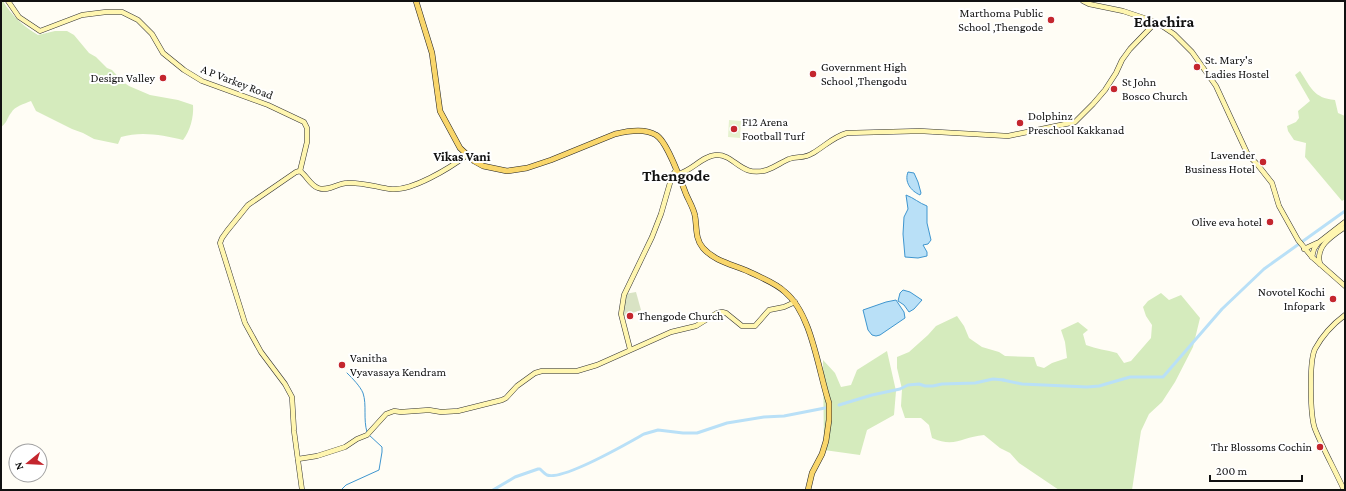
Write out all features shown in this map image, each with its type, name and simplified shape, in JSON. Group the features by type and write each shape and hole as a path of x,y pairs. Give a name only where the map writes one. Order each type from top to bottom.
{"main road":[{"name":"A P Varkey Road","path":"8,1 20,16 40,31 82,15 122,12 138,20 152,34 163,53 184,70 202,81 268,105 304,122 307,128 307,142 300,171"},
{"path":"416,1 432,53 440,111 460,148 467,155 483,166 507,171 527,168 552,160 624,131 644,131 656,134 663,141 695,215 697,236 702,247 721,261 753,273 786,292 795,302 803,314 810,336 828,403 829,413 826,441 822,454 812,473 808,490"},
{"path":"1083,1 1089,4 1156,22 1174,34 1192,52 1216,86 1238,132 1242,145 1248,155 1272,183 1279,206 1298,240 1320,265 1345,286"},
{"path":"630,350 621,314 624,295 652,237 661,214 672,176 677,172 683,173 707,158 716,155 724,156 744,170 756,172 767,170 797,157 804,158 838,136 847,133 920,130 997,137 1075,122 1105,90 1130,48 1156,22"},
{"path":"302,490 294,431 292,397 285,384 261,352 245,323 220,243 222,238 248,204 296,172 300,171 319,188 331,188 349,183 361,183 390,189 398,189 422,182 467,155"},
{"path":"1304,248 1318,243 1345,222"},
{"path":"1320,265 1319,254 1322,246 1345,227"},
{"path":"1312,257 1314,249 1318,243"},
{"path":"298,459 317,456 351,444 357,439 366,435 386,414 394,411 458,411 502,400 517,386 535,373 582,370 597,365 671,332 696,326 714,314 720,312 726,313 742,326 755,326 769,310 784,307 795,302"},
{"path":"1344,490 1315,428 1312,415 1312,357 1314,350 1331,327 1345,315"}],"green space":[{"path":"1,1 3,1 18,20 38,35 55,31 67,31 74,35 89,53 96,57 107,68 112,70 129,86 150,95 178,100 193,105 191,124 183,140 160,135 144,134 121,137 118,144 94,139 36,111 31,101 15,109 5,124 1,127"},
{"path":"1300,71 1313,91 1322,97 1335,100 1338,113 1345,116 1345,199 1342,201 1305,157 1306,143 1294,140 1288,131 1287,126 1296,122 1299,118 1298,111 1310,101 1295,75"},
{"name":"F12 Arena Football Turf","path":"729,120 741,121 740,138 728,137"},
{"path":"636,292 641,310 624,316 625,294"},
{"path":"1161,293 1169,300 1181,295 1200,318 1193,347 1175,382 1162,402 1149,414 1141,431 1132,490 1059,490 1019,463 1010,453 1000,448 984,435 953,442 940,441 932,438 929,425 921,418 905,418 901,406 902,389 897,368 897,357 909,352 936,326 957,316 964,326 969,338 982,347 999,352 1005,356 1034,357 1037,366 1044,368 1052,363 1067,358 1065,342 1061,330 1078,322 1088,330 1083,334 1086,345 1117,353 1124,363 1131,361 1151,338 1152,325 1146,316 1143,307 1148,301"},
{"path":"887,351 896,391 894,415 867,430 860,455 824,450 823,360 835,373 841,387 851,385 857,370"}],"water":[{"path":"908,172 914,173 921,193 920,195 909,186 907,179"},
{"path":"906,195 927,206 927,223 931,240 928,244 923,245 927,252 927,256 918,258 905,257 903,234 904,217 908,209"},
{"path":"903,290 910,292 922,300 909,312 904,305 898,301 900,293"},
{"path":"896,300 904,312 905,318 880,335 872,335 868,330 863,310"}],"waterway":[{"path":"1003,380 1022,384 1087,387 1099,386 1130,377 1163,377 1222,309 1264,269 1345,211"},
{"path":"347,373 363,393 367,432"},
{"path":"839,405 872,395 900,389 908,385 919,384 933,386 942,384 975,383 993,379 1004,380"},
{"path":"493,490 515,477 538,469 547,475 555,475 581,467 644,434 658,430 697,433 727,423 764,417 784,416 825,408"},
{"path":"341,490 346,485 379,470 382,447 369,435"}],"place":[{"name":"Marthoma Public School ,Thengode","path":"1051,20"},
{"name":"St. Mary's Ladies Hostel","path":"1197,67"},
{"name":"Government High School ,Thengodu","path":"813,74"},
{"name":"Design Valley","path":"163,78"},
{"name":"St John Bosco Church","path":"1114,89"},
{"name":"Dolphinz Preschool Kakkanad","path":"1020,123"},
{"name":"F12 Arena Football Turf","path":"734,129"},
{"name":"Lavender Business Hotel","path":"1263,162"},
{"name":"Olive eva hotel","path":"1270,222"},
{"name":"Novotel Kochi Infopark","path":"1333,299"},
{"name":"Thengode Church","path":"630,316"},
{"name":"Vanitha Vyavasaya Kendram","path":"342,365"},
{"name":"Thr Blossoms Cochin","path":"1320,447"}],"district":[{"name":"Edachira","path":"1164,21"},
{"name":"Vikas Vani","path":"462,156"},
{"name":"Thengode","path":"676,175"}]}
